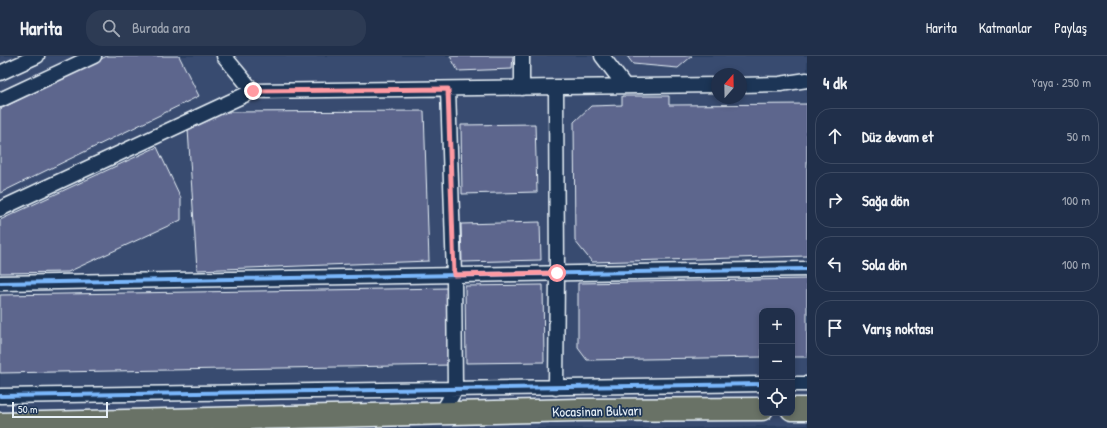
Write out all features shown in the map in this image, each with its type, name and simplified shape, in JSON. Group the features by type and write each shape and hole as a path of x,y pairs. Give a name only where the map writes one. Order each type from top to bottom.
{"highway":[{"name":"Kocasinan Bulvarı","path":"0,424 578,410 759,409"},
{"path":"795,409 807,409"}],"street":[{"path":"0,73 37,56"},
{"path":"0,100 94,56"},
{"path":"224,56 253,91"},
{"path":"522,56 522,88"},
{"path":"602,56 625,86"},
{"path":"747,85 780,84 807,80"},
{"path":"0,209 253,91 711,85"},
{"path":"556,88 556,388"},
{"path":"441,414 455,390 454,275 448,89"},
{"path":"0,283 807,268"},
{"path":"0,396 759,384"},
{"path":"795,384 807,384"}],"shaded area":[{"path":"0,56 807,56 807,425 666,428 0,428"}],"building":[{"path":"107,56 179,56 199,96 0,193 0,109"},
{"path":"450,56 513,56 512,69 458,71"},
{"path":"627,56 692,56 678,68 633,64"},
{"path":"622,96 669,96 669,105 807,104 807,256 592,262 575,241 574,122 591,106 622,105"},
{"path":"424,111 429,261 197,270 188,129 224,112"},
{"path":"535,124 537,192 462,194 461,125"},
{"path":"157,147 181,198 181,220 68,272 0,273 0,220"},
{"path":"540,222 541,260 462,262 461,224"},
{"path":"807,279 807,357 795,357 795,308 759,308 759,357 587,360 578,348 578,283"},
{"path":"543,285 544,362 466,363 465,286"},
{"path":"449,288 451,365 0,373 0,295"}],"cycle path":[{"path":"0,283 807,269"},
{"path":"0,396 759,384"}],"route":[{"path":"253,91 448,89 454,275 557,273"}]}
